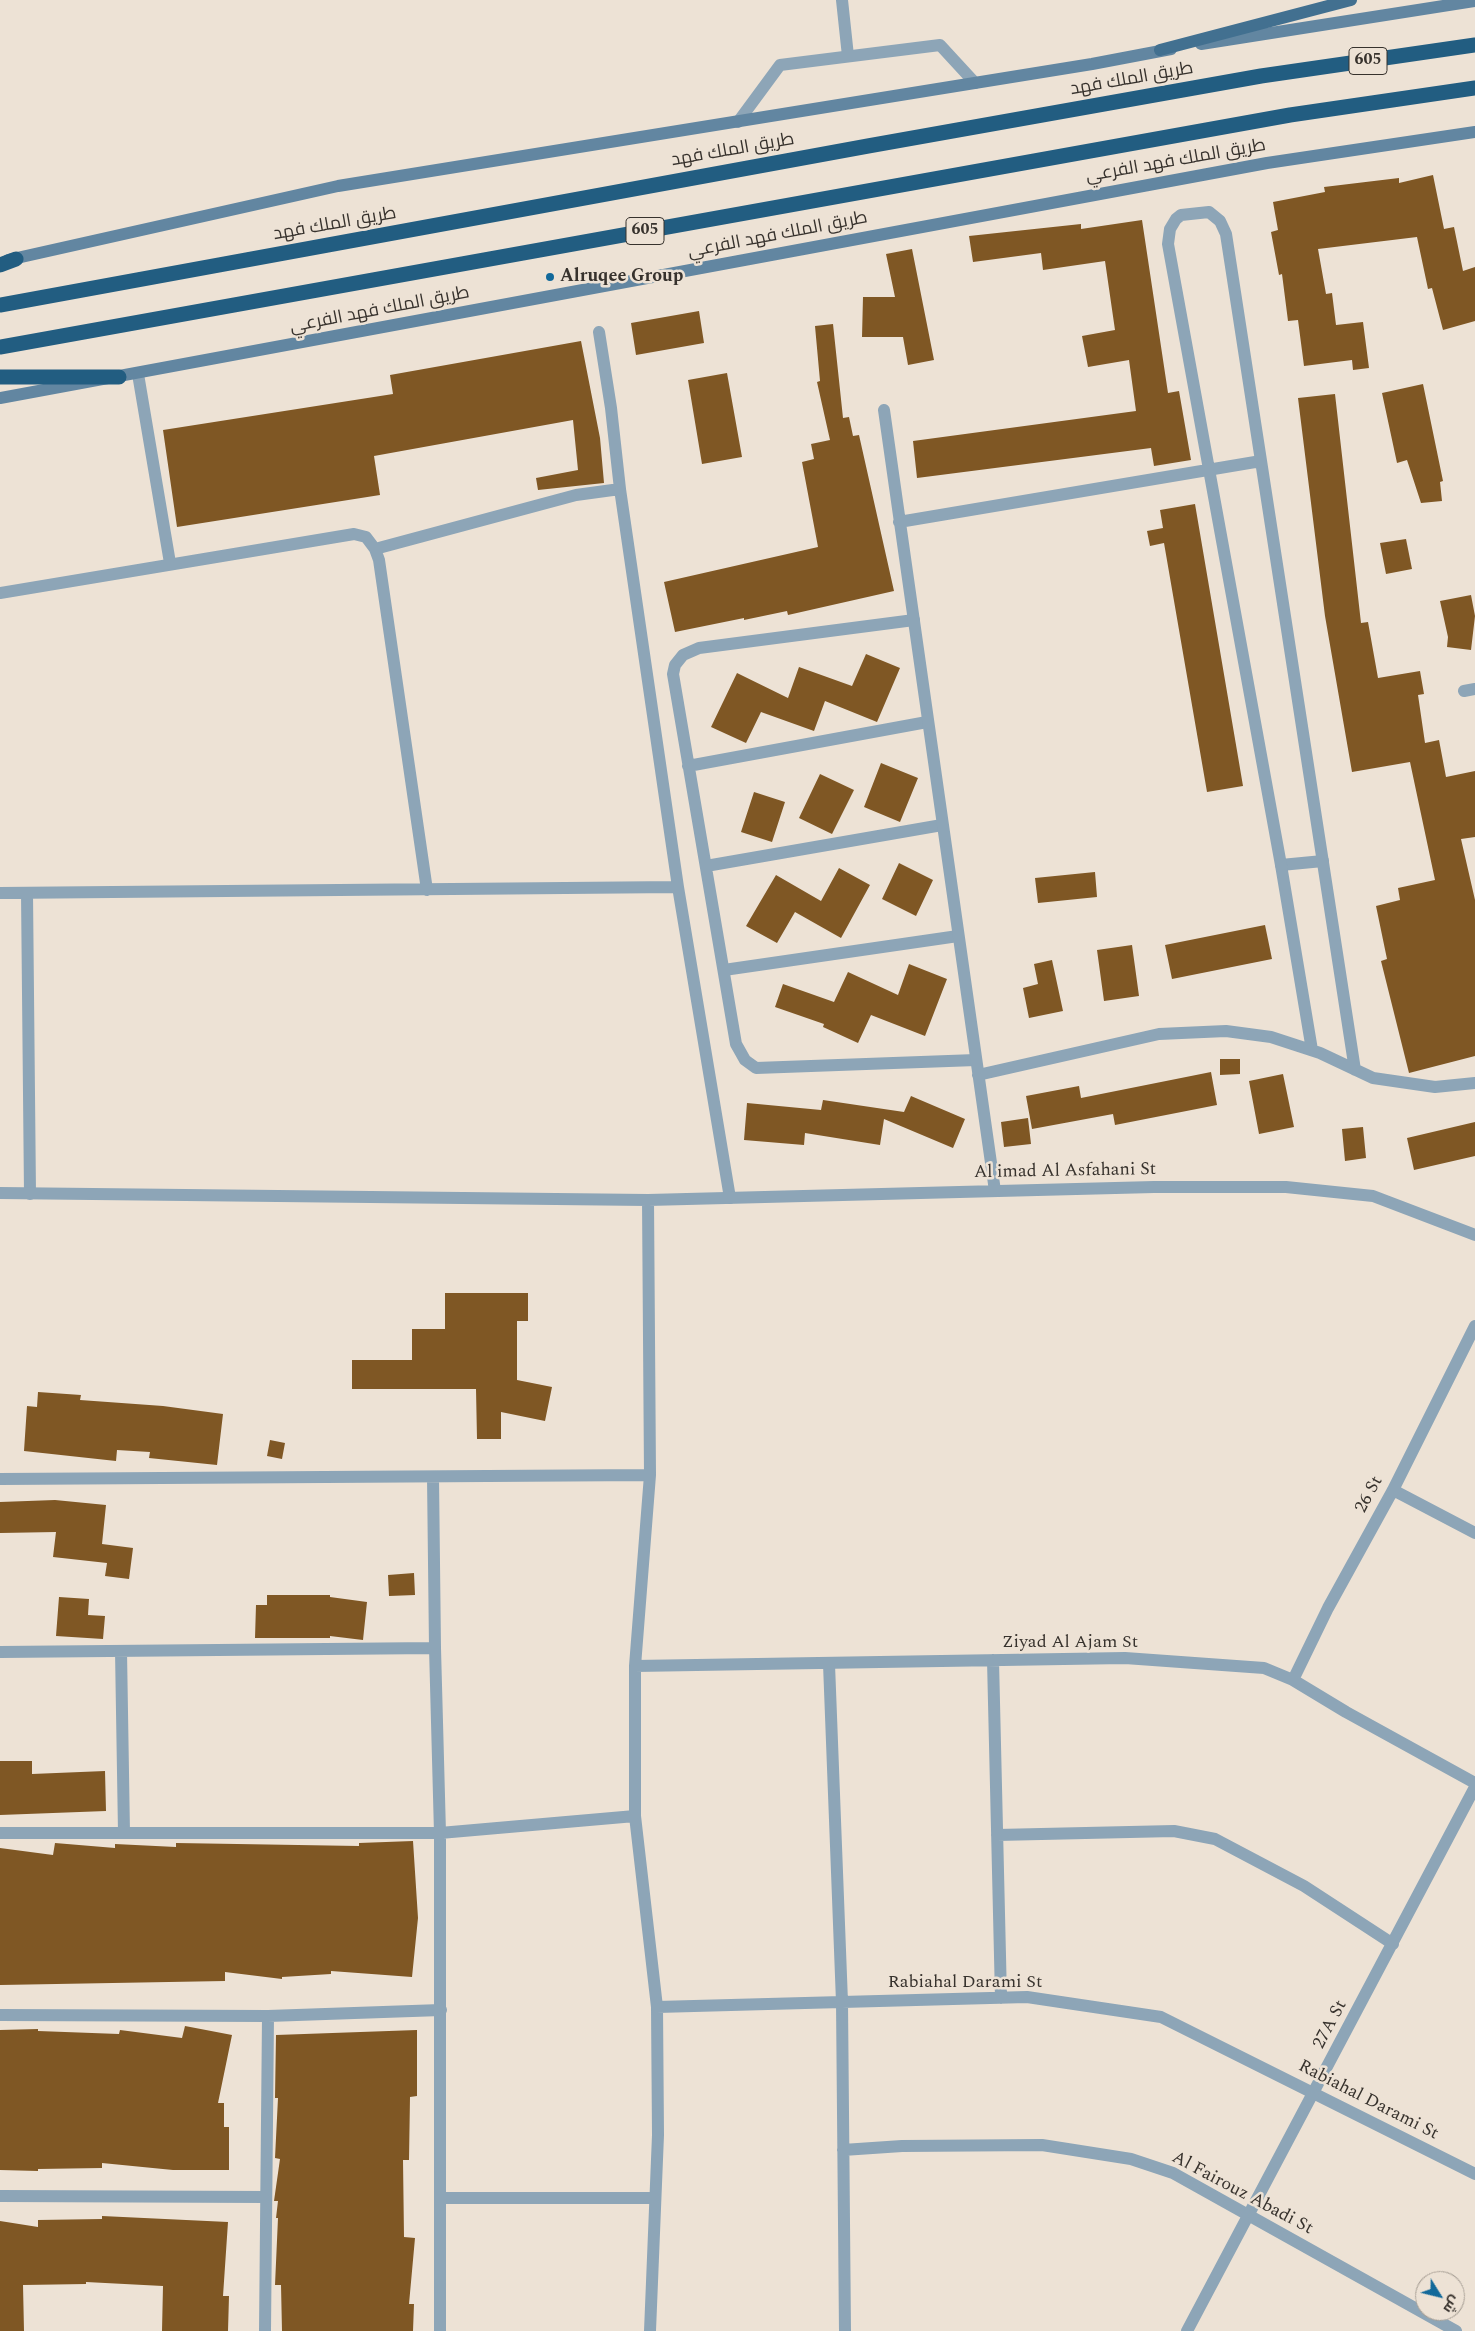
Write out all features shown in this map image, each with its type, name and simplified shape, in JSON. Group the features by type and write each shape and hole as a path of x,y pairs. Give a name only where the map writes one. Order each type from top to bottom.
{"highway":[{"name":"طريق الملك فهد","path":"0,305 858,147 1261,76 1475,45"},
{"name":"605","path":"0,347 1290,115 1475,88"},
{"path":"0,265 16,259"},
{"path":"0,376 119,377"}],"main road":[{"path":"1160,50 1351,0"},
{"path":"0,261 16,259 338,186 975,83 1160,50 1475,1"},
{"name":"طريق الملك فهد الفرعي","path":"0,398 138,374 1258,164 1475,132"}],"street":[{"path":"842,0 848,56"},
{"path":"738,122 780,65 940,44 975,83"},
{"path":"1312,1050 1281,865 1168,244 1170,229 1181,215 1209,212 1220,221 1226,234 1355,1070"},
{"path":"599,332 678,887 730,1198"},
{"path":"138,374 170,563"},
{"path":"884,410 995,1191"},
{"path":"899,522 1261,462"},
{"path":"376,548 576,496 620,489"},
{"path":"0,593 170,563 354,534 366,538 376,548 427,890"},
{"path":"914,620 699,648 683,655 675,665 673,674 736,1044 745,1060 756,1068 976,1060"},
{"path":"688,766 928,722"},
{"path":"706,866 942,825"},
{"path":"1281,865 1323,861"},
{"path":"0,893 678,887"},
{"path":"27,893 30,1194"},
{"path":"724,970 958,936"},
{"path":"978,1075 1159,1034 1226,1031 1271,1036 1312,1050 1373,1078 1434,1087 1475,1083"},
{"name":"Al imad Al Asfahani St","path":"0,1193 648,1200 1154,1187 1286,1187 1373,1196 1475,1235"},
{"path":"648,1200 650,1475 635,1666 636,1816 657,2007 658,2135 650,2331"},
{"name":"26 St","path":"1293,1680 1393,1490 1475,1326"},
{"path":"0,1479 650,1475"},
{"path":"433,1477 440,1833 440,2331"},
{"path":"1393,1490 1475,1533"},
{"path":"0,1652 435,1648"},
{"path":"121,1651 124,1833"},
{"path":"993,1660 1001,1998"},
{"name":"Ziyad Al Ajam St","path":"635,1666 993,1660 1145,1660 1264,1668 1293,1680 1346,1712 1475,1782"},
{"path":"829,1664 842,2002 845,2331"},
{"name":"27A St","path":"1187,2331 1475,1787"},
{"path":"0,1832 440,1833 636,1816"},
{"path":"997,1835 1174,1831 1214,1839 1304,1886 1393,1944"},
{"name":"Rabiahal Darami St","path":"657,2007 1026,1997 1161,2017 1475,2174"},
{"path":"0,2015 268,2016 441,2010"},
{"path":"265,2331 268,2016"},
{"name":"Al Fairouz Abadi St","path":"843,2150 902,2146 1042,2145 1131,2159 1173,2173 1456,2331"},
{"path":"0,2196 266,2197"},
{"path":"441,2198 655,2198"}],"building":[{"path":"1433,175 1444,229 1454,227 1463,271 1475,267 1475,321 1443,330 1432,288 1428,289 1417,237 1318,249 1326,294 1332,293 1336,325 1363,322 1369,368 1353,370 1352,360 1304,366 1298,320 1288,321 1282,274 1279,275 1271,232 1278,230 1273,202 1325,192 1324,187 1399,178 1399,183"},
{"path":"1142,220 1168,393 1179,391 1191,460 1154,466 1151,448 917,478 913,441 1136,411 1129,360 1088,367 1082,336 1115,330 1105,261 1043,270 1041,253 973,262 969,236 1081,224 1081,229"},
{"path":"912,249 934,360 908,365 903,337 862,337 863,297 895,297 886,254"},
{"path":"699,311 704,343 636,355 631,323"},
{"path":"833,324 843,418 849,417 853,436 859,435 894,591 788,615 787,611 675,632 664,582 818,547 802,462 814,459 811,444 830,440 817,382 820,381 815,326"},
{"path":"581,341 600,438 604,483 538,490 536,478 578,470 573,420 374,456 380,495 177,527 163,430 393,394 390,375"},
{"path":"727,373 742,457 702,464 688,380"},
{"path":"1423,384 1443,481 1440,482 1442,501 1421,503 1407,460 1397,463 1382,393"},
{"path":"1335,394 1361,623 1368,622 1378,678 1420,671 1424,694 1418,695 1425,743 1439,740 1446,777 1475,771 1475,837 1461,839 1475,900 1475,1056 1409,1073 1381,961 1387,959 1376,906 1400,900 1398,888 1435,880 1410,762 1352,772 1325,616 1298,398"},
{"path":"1195,504 1243,786 1207,792 1164,543 1150,546 1147,531 1163,528 1160,510"},
{"path":"1406,539 1412,569 1386,574 1380,543"},
{"path":"1471,595 1475,616 1471,650 1447,647 1448,637 1440,601"},
{"path":"866,654 900,668 877,722 825,701 814,731 761,712 746,743 711,727 737,673 788,698 799,667 852,686"},
{"path":"881,763 918,778 900,822 864,807"},
{"path":"820,774 854,790 832,834 799,818"},
{"path":"754,792 785,802 772,842 741,832"},
{"path":"899,863 933,880 916,916 882,899"},
{"path":"839,868 870,885 841,938 795,912 777,943 746,926 776,875 821,901"},
{"path":"1095,872 1097,897 1038,903 1035,878"},
{"path":"1265,925 1272,959 1172,979 1165,945"},
{"path":"1132,945 1139,996 1104,1001 1097,950"},
{"path":"1052,960 1063,1011 1029,1018 1023,988 1038,984 1034,964"},
{"path":"909,964 947,979 925,1036 871,1015 858,1043 823,1027 824,1024 775,1007 783,984 834,1002 848,972 898,995"},
{"path":"1220,1059 1240,1059 1240,1074 1220,1075"},
{"path":"1211,1072 1217,1105 1115,1125 1113,1114 1032,1129 1026,1096 1079,1086 1081,1098"},
{"path":"1283,1074 1294,1127 1259,1134 1249,1081"},
{"path":"911,1096 965,1119 953,1148 884,1119 880,1145 805,1133 804,1145 744,1140 747,1103 821,1110 823,1100 904,1112"},
{"path":"1028,1118 1031,1144 1004,1147 1001,1122"},
{"path":"1475,1122 1475,1156 1414,1170 1407,1138"},
{"path":"1363,1127 1366,1158 1345,1161 1342,1129"},
{"path":"445,1293 528,1293 528,1321 517,1321 517,1380 552,1387 545,1421 501,1412 501,1439 477,1439 476,1389 352,1389 352,1360 412,1360 412,1329 445,1329"},
{"path":"38,1392 81,1395 80,1400 163,1406 223,1414 217,1465 149,1458 150,1452 117,1450 116,1461 24,1451 27,1406 37,1407"},
{"path":"270,1440 285,1443 282,1459 267,1456"},
{"path":"55,1500 106,1505 102,1544 133,1548 129,1579 105,1576 107,1563 53,1557 56,1532 0,1533 0,1502"},
{"path":"414,1573 415,1595 389,1596 388,1575"},
{"path":"267,1595 330,1595 330,1597 367,1602 363,1640 330,1636 330,1638 255,1638 256,1605 267,1605"},
{"path":"59,1597 89,1599 88,1615 105,1616 103,1639 56,1636"},
{"path":"0,1761 32,1761 32,1774 105,1771 106,1811 0,1815"},
{"path":"413,1841 418,1918 412,1977 331,1971 331,1974 282,1977 282,1979 225,1972 225,1981 0,1985 0,1848 53,1855 55,1843 115,1848 115,1844 176,1847 176,1843 359,1846 359,1843"},
{"path":"185,2026 232,2035 218,2103 224,2103 224,2127 229,2127 229,2170 173,2170 102,2163 102,2168 38,2169 38,2171 0,2170 0,2030 38,2029 38,2031 119,2034 120,2030 182,2038"},
{"path":"417,2030 417,2096 410,2097 409,2160 403,2160 404,2237 415,2238 409,2304 414,2304 413,2331 282,2331 281,2285 275,2285 278,2201 274,2201 280,2159 275,2158 278,2098 275,2098 276,2035"},
{"path":"102,2216 228,2222 223,2296 229,2296 228,2331 162,2331 163,2286 86,2282 86,2284 23,2285 24,2331 0,2331 0,2221 38,2227 38,2220 102,2219"}],"place":[{"name":"Alruqee Group","path":"550,277"}]}
